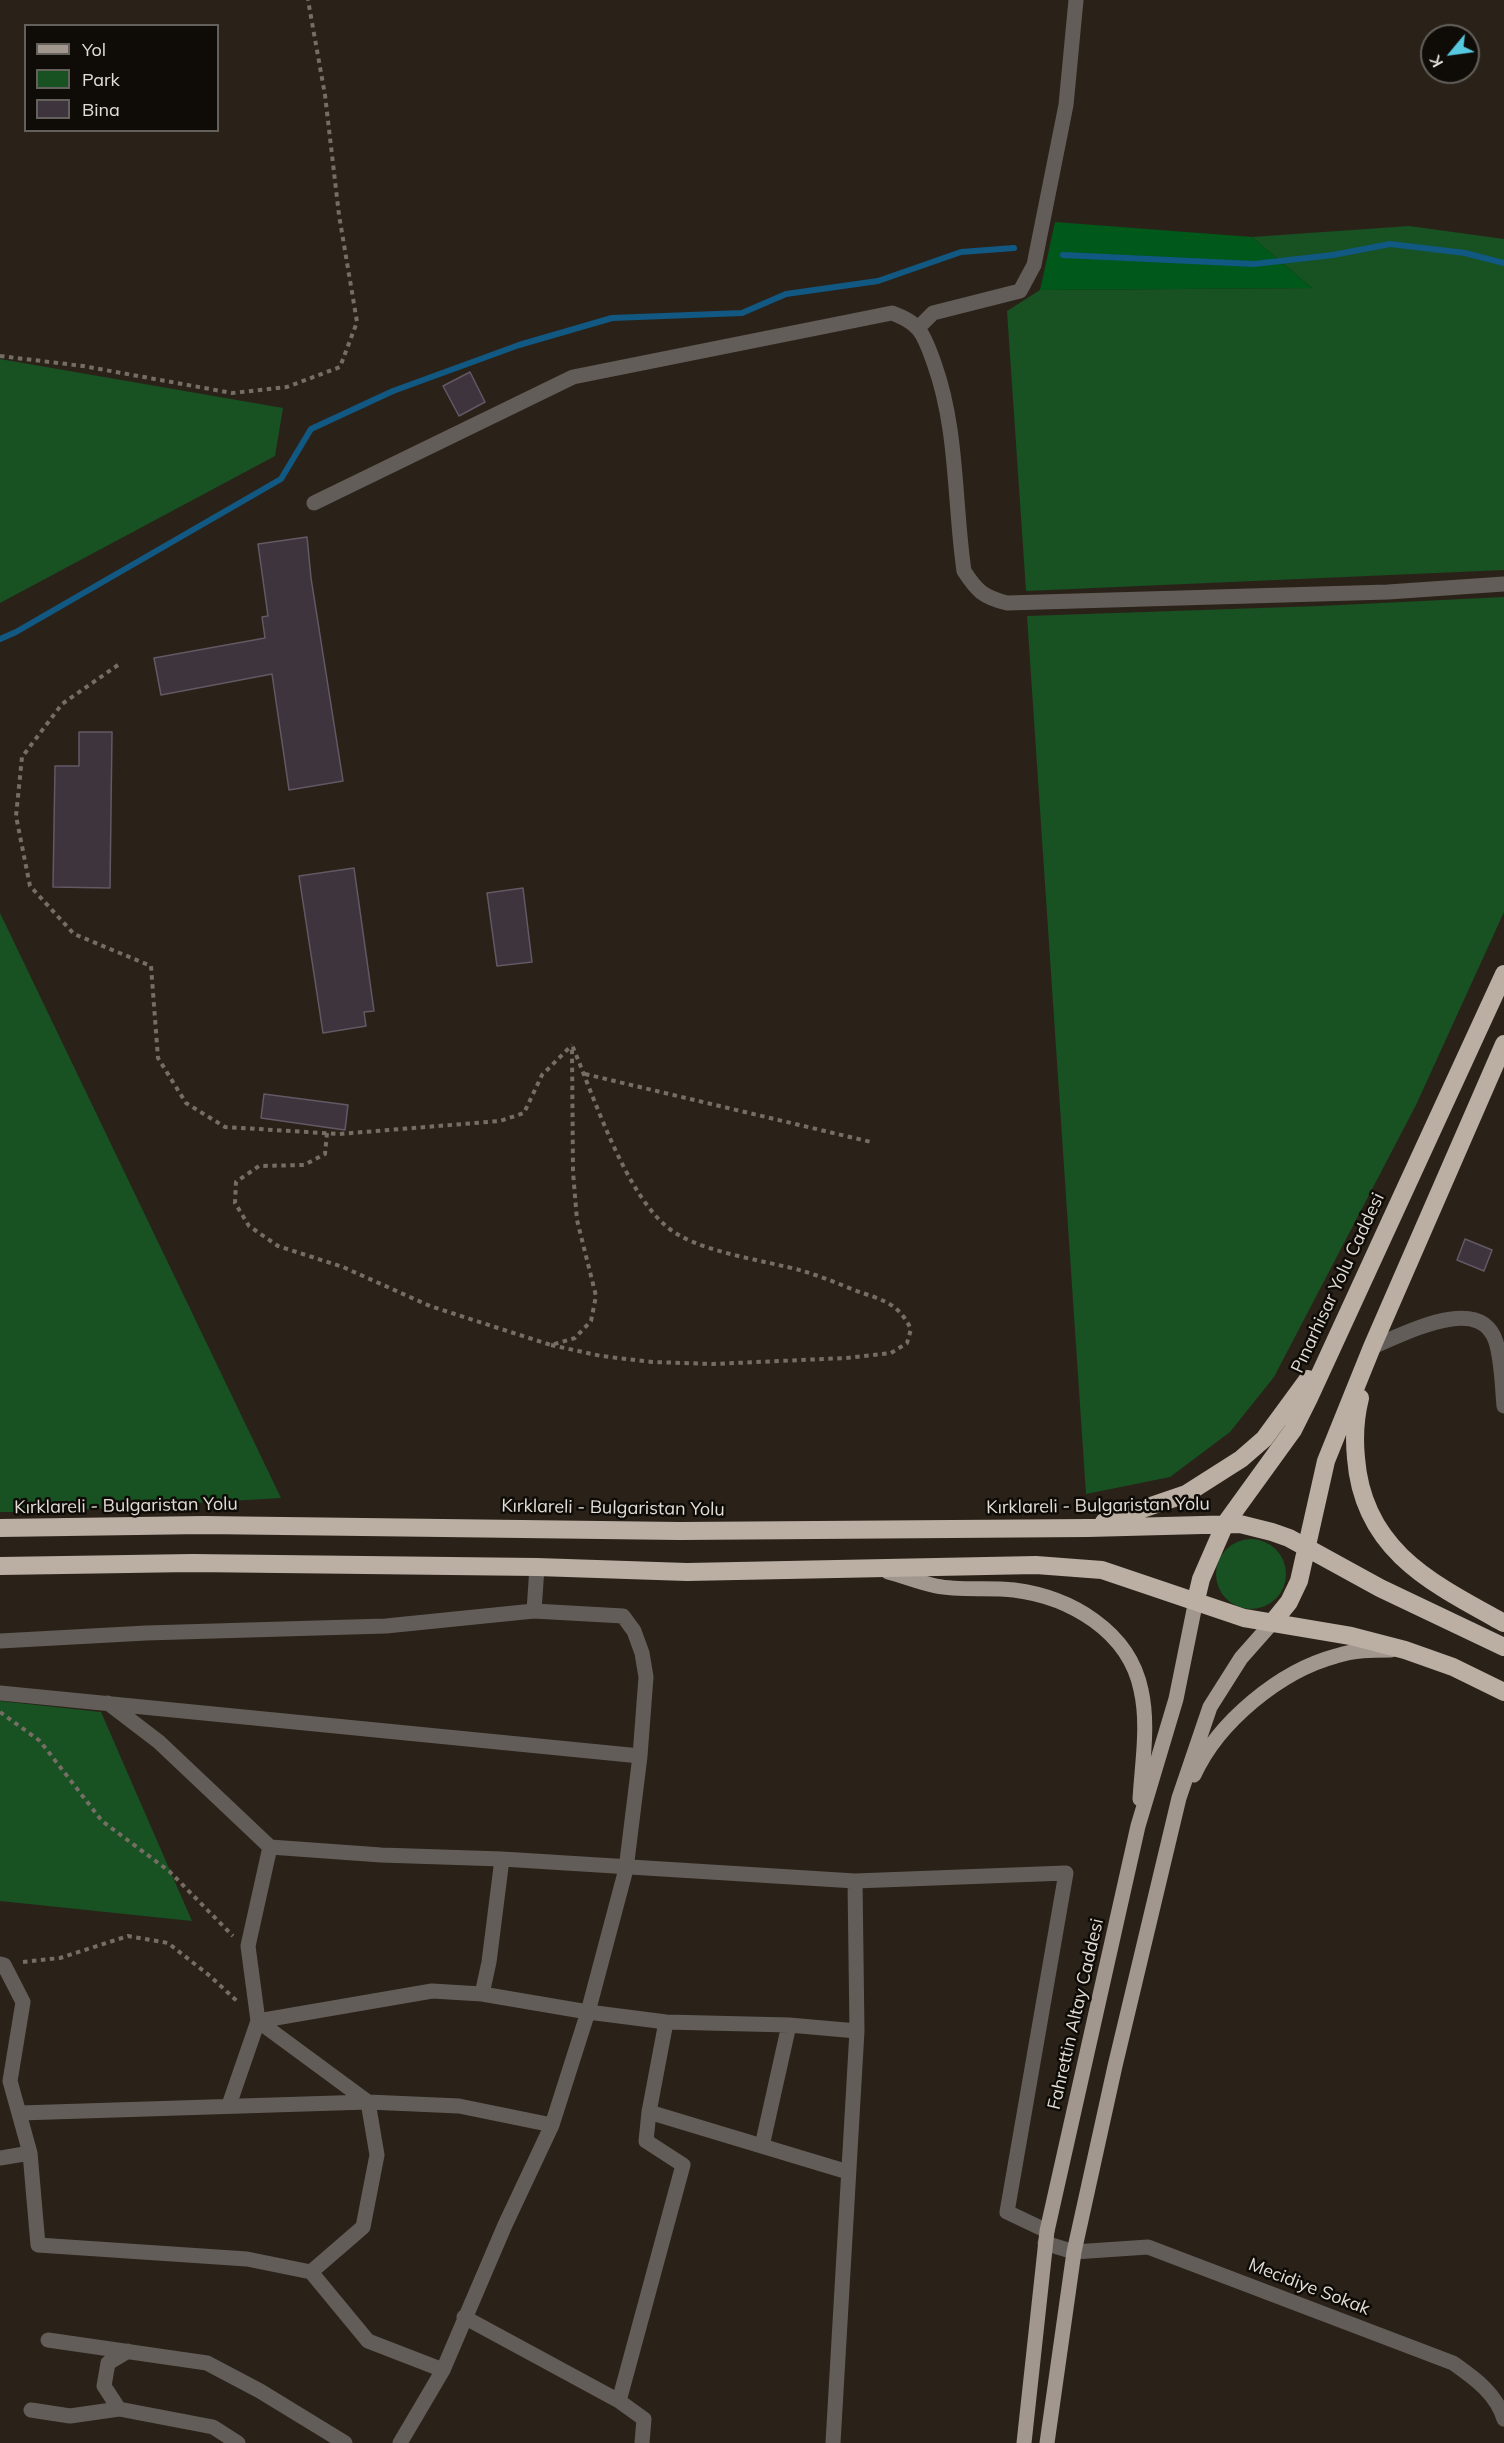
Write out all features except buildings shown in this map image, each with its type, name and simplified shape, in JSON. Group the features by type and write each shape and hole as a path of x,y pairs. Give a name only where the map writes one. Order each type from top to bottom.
{"highway":[{"name":"Pınarhisar Yolu Caddesi","path":"1196,1600 1201,1579 1225,1524 1293,1430 1504,974"},
{"path":"1272,1623 1289,1602 1299,1581 1326,1461 1372,1347 1504,1044"},
{"path":"1372,1347 1357,1407 1355,1430 1357,1470 1370,1514 1385,1540 1407,1562 1463,1601 1504,1623"},
{"path":"1088,1528 1186,1494 1241,1459 1264,1438 1331,1352"},
{"path":"1225,1524 1256,1527 1280,1534 1380,1588 1504,1647"},
{"name":"Kırklareli - Bulgaristan Yolu","path":"0,1528 204,1525 680,1531 1088,1528 1225,1524"},
{"path":"0,1566 192,1563 537,1567 687,1572 1036,1565 1102,1570 1244,1618 1351,1636 1405,1650 1453,1667 1504,1692"}],"main road":[{"path":"876,1568 936,1586 1013,1590 1049,1598 1067,1604 1106,1630 1125,1650 1136,1669 1142,1692 1144,1720 1138,1826"},
{"name":"Fahrettin Altay Caddesi","path":"1024,2443 1046,2237 1138,1826 1176,1700 1196,1600"},
{"path":"1047,2443 1074,2252 1115,2066 1159,1889 1169,1836 1195,1746 1210,1707 1242,1658 1272,1623"},
{"path":"1169,1836 1192,1778 1208,1749 1233,1719 1303,1669 1336,1656 1361,1651 1405,1650"}],"street":[{"path":"918,328 933,313 1020,291 1034,265 1066,105 1076,0"},
{"path":"314,503 573,377 892,313 905,318 918,328 928,346 939,378 949,425 964,571 975,588 988,598 1006,603 1030,603 1388,592 1504,584"},
{"path":"1372,1347 1446,1319 1467,1317 1484,1324 1495,1340 1504,1406"},
{"path":"534,1611 537,1567"},
{"path":"0,1641 146,1633 386,1626 534,1611 623,1616 634,1631 646,1677 640,1756 626,1869 588,2012 552,2124 464,2317 443,2370 400,2443"},
{"path":"0,1693 640,1756"},
{"path":"108,1703 159,1742 270,1847 855,1881 1066,1873 1007,2212 1074,2252"},
{"path":"229,2105 258,2021 248,1946 270,1847"},
{"path":"482,1994 489,1962 502,1859"},
{"path":"833,2443 857,2031 855,1881"},
{"path":"2,1964 23,2002 10,2081 30,2153 38,2245 247,2259 311,2272 368,2341 443,2370"},
{"path":"258,2021 432,1991 482,1994 588,2012 666,2022 789,2025 857,2031"},
{"path":"258,2021 368,2102 377,2155 363,2227 311,2272"},
{"path":"619,2401 683,2165 646,2141 649,2112 666,2022"},
{"path":"762,2146 789,2025"},
{"path":"20,2113 368,2102 459,2106 552,2124"},
{"path":"649,2112 848,2172"},
{"path":"0,2158 30,2153"},
{"name":"Mecidiye Sokak","path":"1074,2252 1148,2247 1453,2363 1485,2387 1502,2411 1504,2420"},
{"path":"464,2317 619,2401 644,2419 642,2443"},
{"path":"48,2340 207,2363 260,2391 345,2443"},
{"path":"119,2409 104,2386 108,2362 128,2351"},
{"path":"31,2410 70,2416 119,2409 213,2427 238,2443"}],"path":[{"path":"0,356 83,366 232,393 287,387 340,367 357,322 339,215 325,95 308,0"},
{"path":"118,665 62,704 22,757 16,816 30,886 74,934 151,966 158,1058 186,1104 225,1127 327,1133 500,1121 525,1113 542,1075 572,1045"},
{"path":"327,1133 325,1154 304,1165 259,1166 236,1182 234,1203 249,1226 278,1246 343,1267 430,1306 551,1345 601,1356 642,1361 713,1364 846,1358 891,1353 907,1343 911,1329 904,1313 891,1304 805,1271 692,1242 666,1227 642,1200 624,1167 572,1045"},
{"path":"551,1345 574,1338 591,1321 596,1296 577,1220 573,1172 572,1045"},
{"path":"585,1074 871,1142"},
{"path":"0,1712 40,1741 102,1821 169,1871 249,1951"},
{"path":"2,1964 60,1958 128,1936 168,1943 210,1976 258,2021"}],"green space":[{"path":"1055,222 1252,237 1312,288 1040,290"},
{"path":"1409,226 1504,239 1504,570 1026,591 1007,311 1040,290 1312,288 1252,237"},
{"path":"0,359 283,408 275,456 0,603"},
{"path":"1504,597 1504,912 1416,1105 1274,1377 1230,1432 1170,1477 1086,1494 1027,616"},
{"path":"0,913 281,1498 41,1512 0,1512"},
{"path":"1251,1539 1264,1542 1276,1549 1283,1561 1286,1574 1283,1587 1276,1599 1264,1606 1251,1609 1238,1606 1226,1599 1219,1587 1216,1574 1219,1561 1226,1549 1238,1542"},
{"path":"0,1701 101,1712 192,1921 0,1901"}],"waterway":[{"path":"1063,255 1254,264 1333,255 1390,244 1465,253 1504,263"},
{"path":"0,639 16,632 281,479 311,429 393,391 519,345 612,318 742,313 786,294 878,281 961,252 1014,248"}]}
